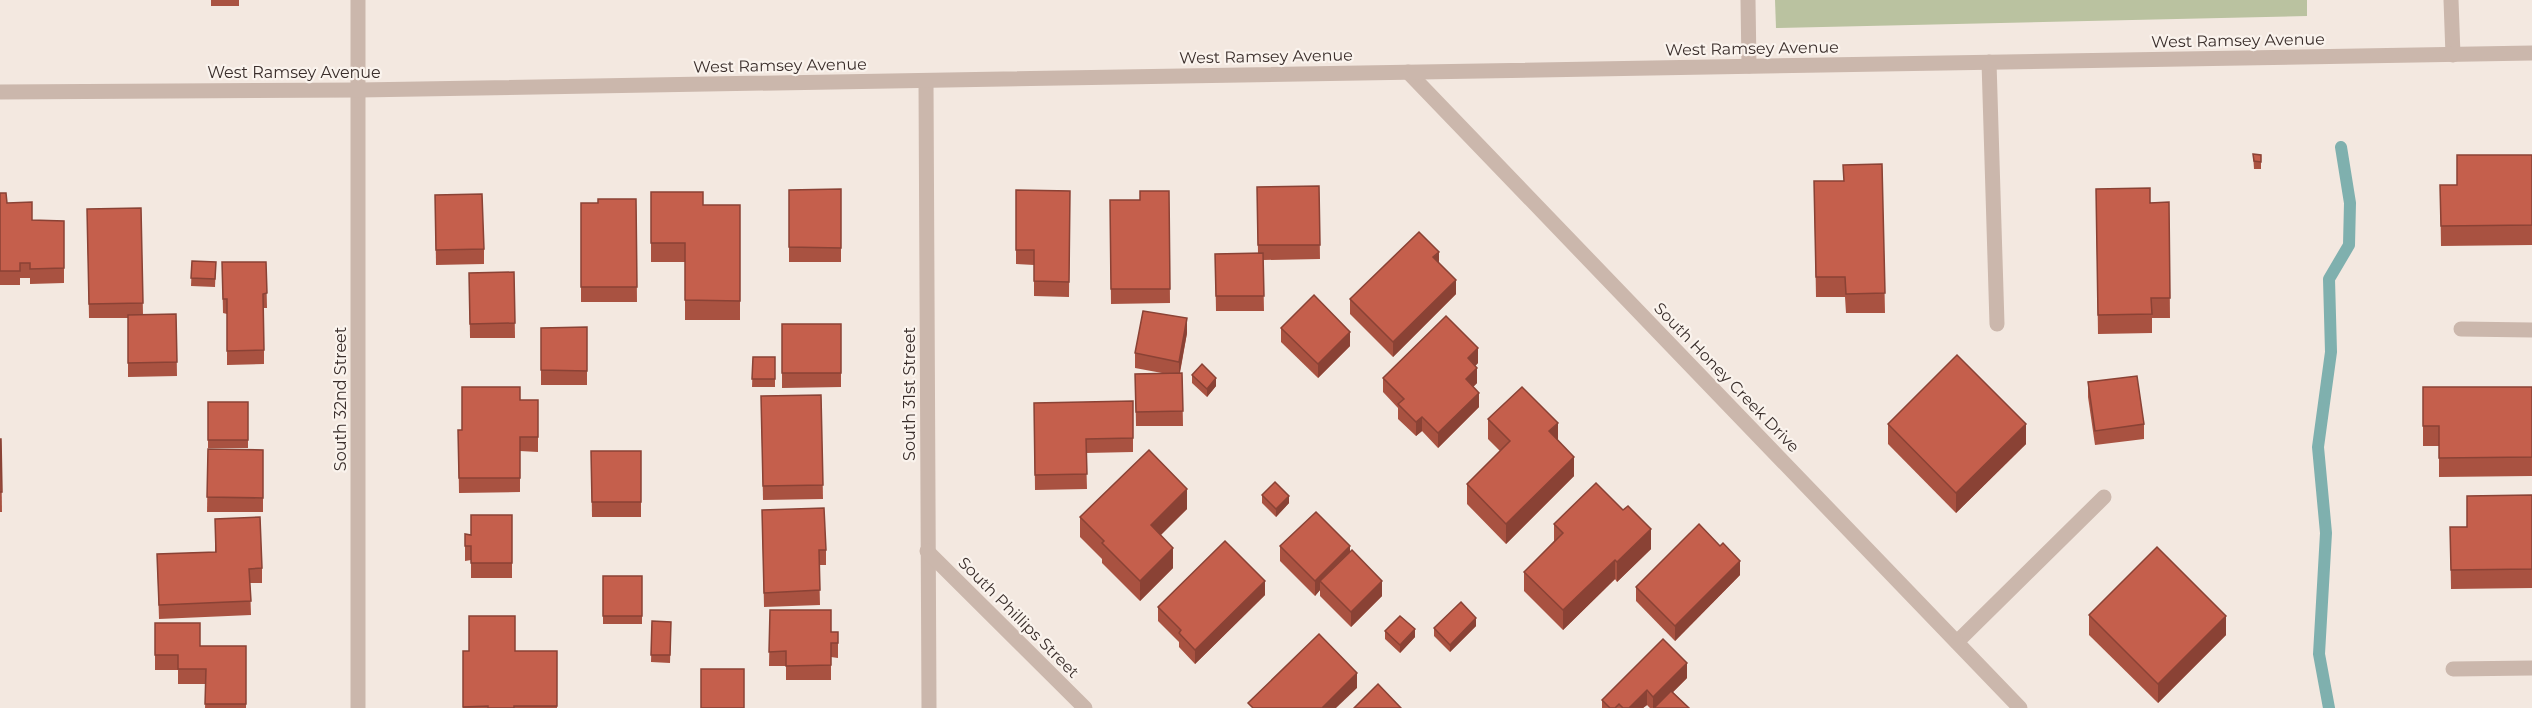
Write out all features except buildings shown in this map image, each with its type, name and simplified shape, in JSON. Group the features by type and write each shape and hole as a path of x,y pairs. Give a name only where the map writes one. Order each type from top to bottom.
{"street":[{"name":"South 32nd Street","path":"358,0 358,708"},
{"path":"1748,0 1749,66"},
{"path":"2451,0 2453,55"},
{"name":"West Ramsey Avenue","path":"0,92 359,90 2532,54"},
{"path":"1989,62 1997,324"},
{"name":"South Honey Creek Drive","path":"1408,72 2020,708"},
{"name":"South 31st Street","path":"926,81 928,708"},
{"path":"2461,329 2532,330"},
{"path":"1957,642 2104,497"},
{"name":"South Phillips Street","path":"927,550 1085,708"},
{"path":"2453,669 2532,668"}],"green space":[{"path":"1775,0 2307,0 2307,16 1776,28"}],"waterway":[{"path":"2329,708 2319,654 2326,533 2318,447 2331,352 2329,279 2349,245 2350,203 2341,147"}]}
